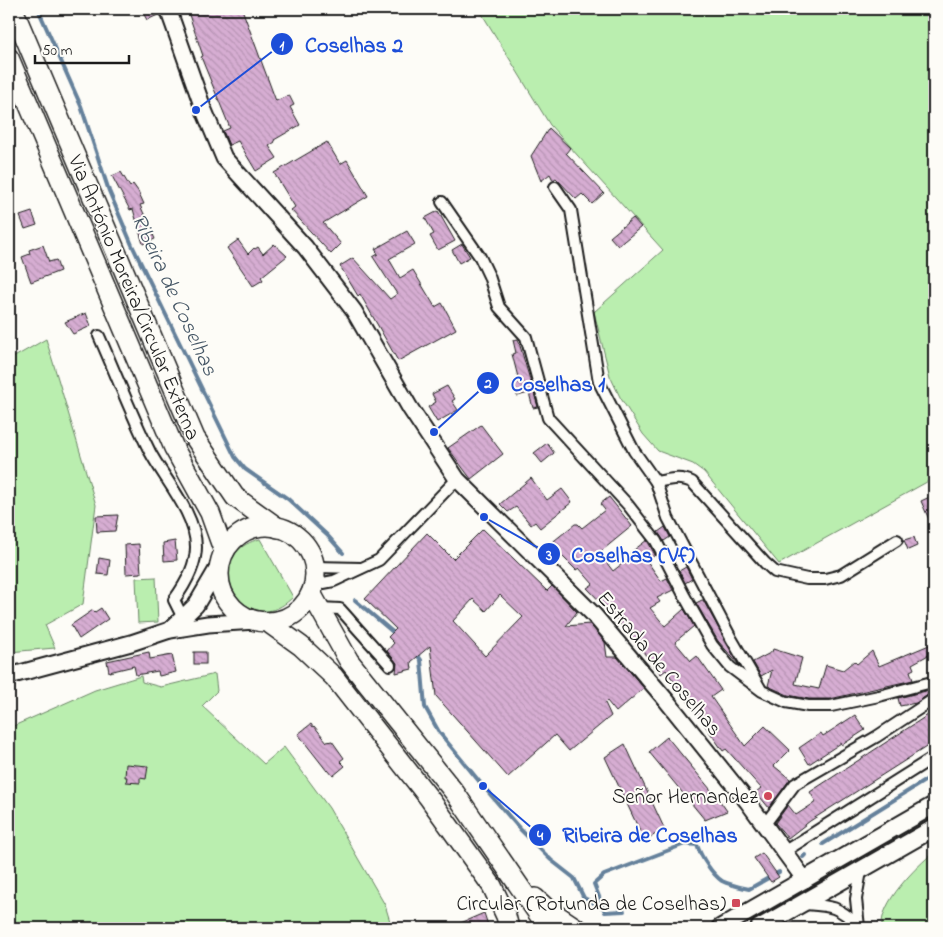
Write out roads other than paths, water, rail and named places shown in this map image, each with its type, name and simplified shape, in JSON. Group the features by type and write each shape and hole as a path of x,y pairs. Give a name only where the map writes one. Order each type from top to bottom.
{"highway":[{"name":"Via António Moreira/Circular Externa","path":"13,9 195,438 235,497 278,528 291,533 302,542 310,553 314,567 315,595"},
{"name":"Via António Moreira/Circular Externa","path":"9,58 174,448 210,512 222,558 219,579 222,593 230,606 242,616 263,622 301,646 334,677 429,798 492,886 506,916 509,928"},
{"path":"222,558 234,539 247,531 262,526 278,528"},
{"path":"263,622 283,620 294,614 315,595 349,661 455,793 548,928"},
{"path":"512,876 546,908 576,928"}],"main road":[{"path":"720,928 934,805"},
{"path":"759,928 934,828"}],"street":[{"name":"Estrada de Coselhas","path":"168,9 203,108 224,158 305,247 354,311 410,408 457,479 594,615 666,700 765,824 805,880"},
{"path":"555,186 571,210 599,382 634,450 656,482 668,518 731,638 762,691"},
{"path":"442,202 480,258 489,276 499,307 526,336 548,418 628,505 656,541 684,597 712,645 730,667 762,691 786,702 808,706 832,706 928,683 934,686"},
{"path":"99,336 150,452 189,518 194,532 196,548 192,566 183,587 174,600 182,618"},
{"path":"656,482 676,478 684,478 692,482 765,564 775,572 807,579 825,579 841,575 897,540"},
{"path":"390,665 340,609 315,595 334,581 365,568 378,560 457,479"},
{"path":"170,630 196,605 222,558"},
{"path":"314,567 365,568"},
{"path":"9,676 122,646 170,630 208,624 263,622"},
{"path":"765,824 795,784 876,737 934,699"},
{"path":"786,851 934,757"},
{"path":"859,926 856,899 861,871"},
{"path":"803,904 832,906 846,914 859,926"}],"waterway":[{"name":"Ribeira de Coselhas","path":"38,9 81,106 109,191 132,245 235,457 245,469 288,499 328,536 343,553"},
{"name":"Ribeira de Coselhas","path":"355,600 395,634"},
{"name":"Ribeira de Coselhas","path":"415,652 421,660 425,707 439,732 520,829 551,860 574,878 584,898 602,907"},
{"path":"823,844 934,775"},
{"path":"624,911 605,912 594,884 604,875 685,844 697,845 704,860 714,874 722,881 732,885 749,889 779,872"}],"place":[{"name":"Coselhas 2","path":"196,110"},
{"name":"Coselhas 1","path":"434,432"},
{"name":"Coselhas (Vf)","path":"484,517"},
{"name":"Ribeira de Coselhas","path":"483,786"},
{"name":"Señor Hernandez","path":"768,796"},
{"name":"Circular (Rotunda de Coselhas)","path":"736,903"}]}
